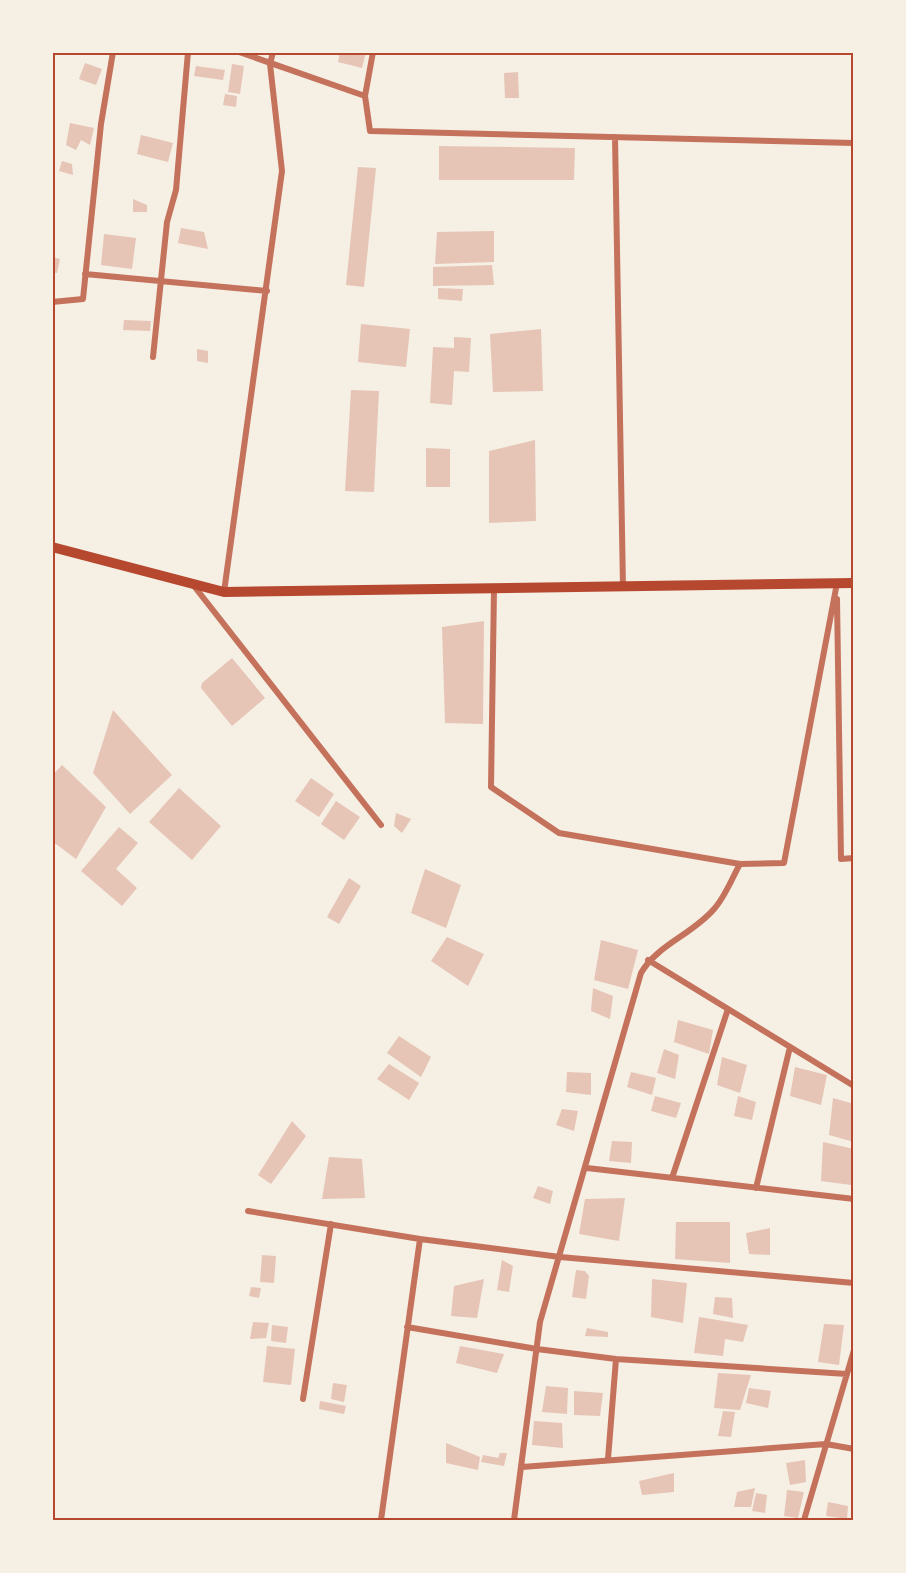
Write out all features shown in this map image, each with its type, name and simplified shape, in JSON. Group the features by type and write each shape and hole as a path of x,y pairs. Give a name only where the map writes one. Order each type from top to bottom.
{"main road":[{"path":"52,547 224,592 854,583"}],"street":[{"path":"52,303 82,299 101,124 113,52"},
{"path":"153,357 159,279 167,222 176,190 188,52"},
{"path":"239,52 365,96"},
{"path":"224,592 282,171 270,64 273,52"},
{"path":"373,52 365,96 370,131 854,143"},
{"path":"615,137 623,587"},
{"path":"86,274 159,279 267,291"},
{"path":"837,584 841,859 854,858"},
{"path":"494,589 491,787 560,833 740,864 784,863 837,584"},
{"path":"194,585 381,825"},
{"path":"514,1521 540,1323 641,973 648,960 688,933 716,908 740,864"},
{"path":"648,960 854,1086"},
{"path":"672,1178 728,1009"},
{"path":"756,1188 790,1047"},
{"path":"586,1168 854,1199"},
{"path":"248,1211 420,1239 560,1257 854,1283"},
{"path":"303,1399 331,1224"},
{"path":"381,1521 420,1239"},
{"path":"407,1327 537,1349 616,1359 847,1374"},
{"path":"804,1521 854,1350"},
{"path":"609,1459 616,1359"},
{"path":"522,1467 826,1444 854,1449"}],"building":[{"path":"340,52 366,52 362,68 338,62"},
{"path":"85,63 102,69 96,85 79,79"},
{"path":"232,64 244,66 240,94 228,92"},
{"path":"196,66 225,70 223,80 194,76"},
{"path":"518,72 519,98 505,98 504,73"},
{"path":"225,94 237,96 236,107 223,105"},
{"path":"70,123 94,128 90,145 81,140 76,150 66,145"},
{"path":"141,135 173,143 168,162 137,154"},
{"path":"439,146 575,148 574,180 439,180"},
{"path":"62,161 72,164 73,175 59,171"},
{"path":"358,167 376,168 364,287 346,285"},
{"path":"133,199 147,205 147,212 133,212"},
{"path":"181,228 204,232 208,249 178,243"},
{"path":"494,231 494,262 435,264 437,232"},
{"path":"104,234 136,238 132,269 101,265"},
{"path":"52,257 60,259 57,273 52,272"},
{"path":"492,265 494,285 433,286 433,267"},
{"path":"438,288 463,289 462,301 438,299"},
{"path":"124,320 151,321 150,331 123,330"},
{"path":"361,324 410,329 406,367 358,362"},
{"path":"541,329 543,391 493,392 490,334"},
{"path":"454,337 471,338 469,372 454,371 452,405 430,403 433,347 454,348"},
{"path":"197,349 208,351 208,363 197,361"},
{"path":"351,390 379,391 374,492 345,491"},
{"path":"535,440 536,521 489,523 489,451"},
{"path":"426,448 450,449 450,487 426,487"},
{"path":"484,621 483,724 445,723 442,627"},
{"path":"232,658 265,698 232,726 201,688 202,683"},
{"path":"113,710 172,775 130,814 93,773"},
{"path":"62,765 106,807 76,859 52,841 52,776"},
{"path":"311,778 334,794 319,817 295,801"},
{"path":"179,788 221,826 192,860 149,822"},
{"path":"336,801 360,817 344,840 321,824"},
{"path":"396,813 411,819 402,833 394,826"},
{"path":"119,827 138,843 116,869 137,888 122,906 81,871"},
{"path":"425,869 461,885 446,928 411,913"},
{"path":"349,878 361,886 339,924 327,917"},
{"path":"447,937 484,954 468,986 431,961"},
{"path":"601,940 638,950 628,989 594,980"},
{"path":"593,988 613,996 610,1019 591,1011"},
{"path":"678,1020 713,1030 709,1054 674,1042"},
{"path":"399,1036 431,1057 421,1077 387,1053"},
{"path":"664,1049 679,1055 675,1079 657,1073"},
{"path":"722,1057 747,1065 740,1093 717,1085"},
{"path":"389,1064 419,1083 409,1100 377,1079"},
{"path":"795,1067 827,1075 821,1105 790,1096"},
{"path":"567,1072 591,1073 591,1095 566,1092"},
{"path":"631,1072 656,1078 652,1095 627,1087"},
{"path":"655,1096 681,1103 676,1118 651,1111"},
{"path":"738,1096 756,1102 752,1120 734,1116"},
{"path":"833,1098 854,1104 854,1142 829,1135"},
{"path":"562,1109 578,1111 574,1131 556,1125"},
{"path":"292,1121 306,1136 271,1184 258,1175"},
{"path":"612,1141 632,1142 631,1163 609,1161"},
{"path":"823,1142 854,1149 851,1185 821,1181"},
{"path":"329,1157 362,1159 365,1198 322,1199"},
{"path":"538,1186 553,1191 550,1204 533,1198"},
{"path":"625,1198 619,1241 579,1234 585,1199"},
{"path":"676,1222 730,1222 730,1263 675,1259"},
{"path":"770,1228 770,1255 749,1254 746,1233"},
{"path":"262,1255 276,1256 274,1283 260,1282"},
{"path":"502,1260 513,1266 509,1292 497,1290"},
{"path":"576,1270 585,1271 589,1276 586,1299 572,1297"},
{"path":"484,1279 477,1318 451,1316 454,1286"},
{"path":"652,1279 687,1283 683,1323 651,1317"},
{"path":"251,1287 261,1288 259,1298 249,1296"},
{"path":"715,1297 732,1298 733,1318 713,1314"},
{"path":"699,1317 748,1325 743,1342 725,1339 723,1356 694,1353"},
{"path":"253,1322 269,1323 266,1338 250,1339"},
{"path":"824,1324 844,1325 839,1365 818,1362"},
{"path":"272,1325 288,1327 286,1343 271,1341"},
{"path":"587,1328 608,1332 608,1337 585,1336"},
{"path":"267,1346 295,1349 291,1385 263,1382"},
{"path":"460,1346 504,1354 497,1373 456,1363"},
{"path":"718,1373 751,1375 740,1410 714,1408"},
{"path":"333,1383 347,1385 344,1402 331,1399"},
{"path":"546,1386 568,1388 567,1414 542,1412"},
{"path":"749,1388 771,1391 768,1408 746,1403"},
{"path":"574,1391 603,1393 600,1416 574,1415"},
{"path":"320,1401 346,1406 344,1414 319,1409"},
{"path":"723,1411 735,1412 731,1437 718,1436"},
{"path":"534,1421 562,1423 563,1448 532,1445"},
{"path":"446,1443 480,1457 478,1470 446,1463"},
{"path":"500,1453 507,1453 504,1466 481,1462 483,1455 498,1458"},
{"path":"805,1460 806,1482 790,1485 786,1463"},
{"path":"674,1473 674,1492 642,1495 639,1481"},
{"path":"755,1488 751,1507 734,1507 737,1492"},
{"path":"787,1490 804,1492 798,1518 784,1516"},
{"path":"756,1493 767,1495 765,1513 752,1511"},
{"path":"828,1502 848,1506 847,1519 826,1516"}]}
